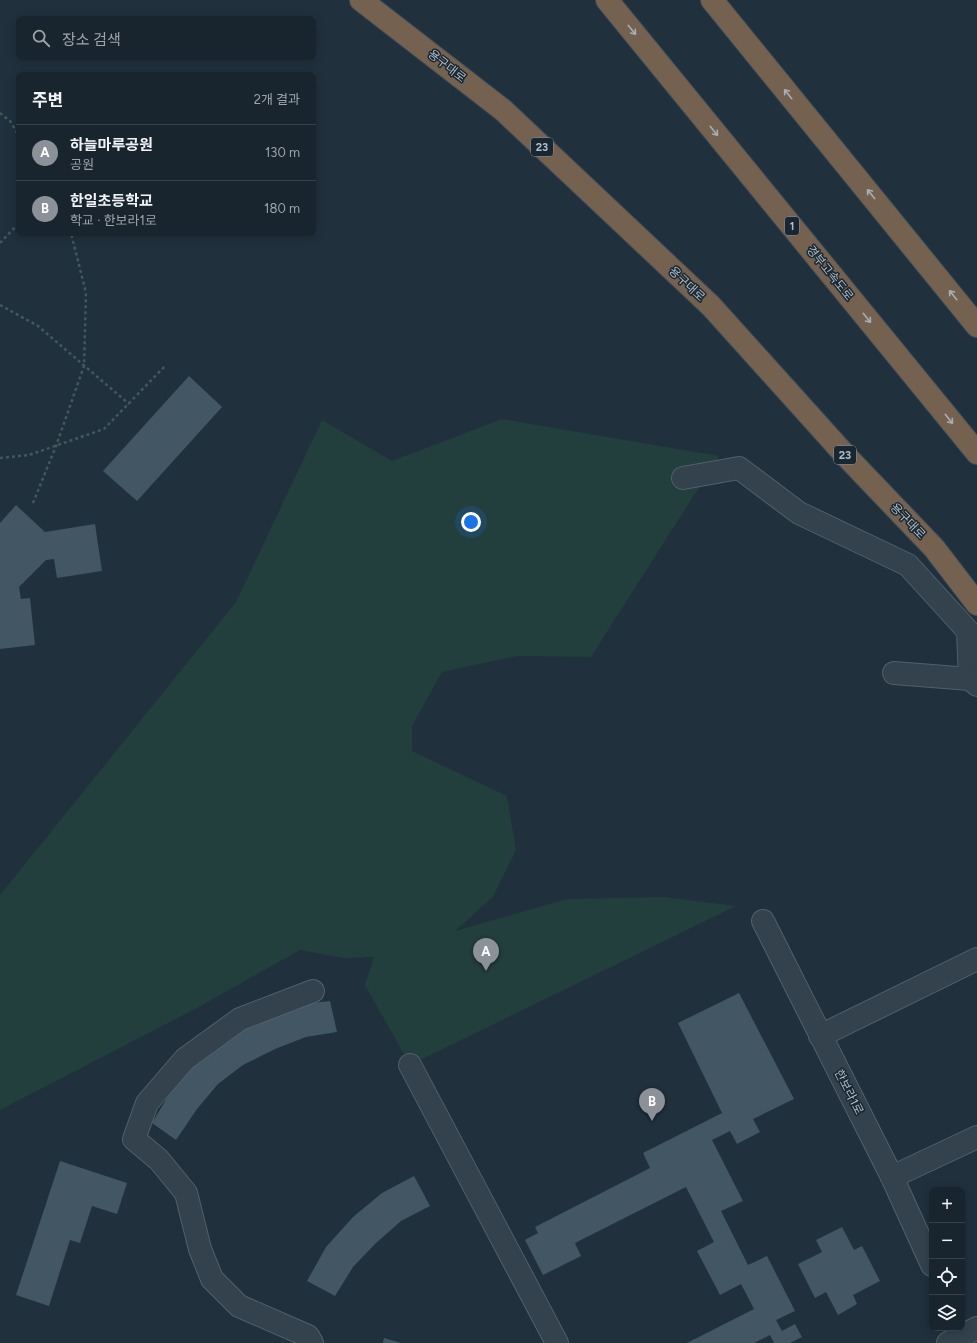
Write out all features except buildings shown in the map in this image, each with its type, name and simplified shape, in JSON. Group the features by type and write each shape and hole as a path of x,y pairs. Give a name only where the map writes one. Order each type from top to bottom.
{"highway":[{"name":"용구대로","path":"361,0 503,110 711,306 847,457 934,548 977,604"},
{"name":"경부고속도로","path":"607,0 977,453"},
{"path":"712,0 977,326"}],"street":[{"path":"683,478 739,468 799,513 908,565 968,631 974,682 894,673"},
{"name":"한보라1로","path":"763,921 892,1177 929,1259"},
{"path":"820,1036 977,959"},
{"path":"312,1343 308,1336 239,1306 212,1279 200,1249 186,1193 159,1160 134,1139 147,1103 185,1058 240,1019 313,991"},
{"path":"410,1065 557,1343"},
{"path":"892,1177 977,1137"}],"path":[{"path":"0,113 10,121 16,131"},
{"path":"0,243 16,226"},
{"path":"33,502 56,446 84,366 86,293 72,236"},
{"path":"0,305 38,326 129,404"},
{"path":"0,458 29,455 104,429 165,366"}],"green space":[{"path":"502,419 719,456 591,657 517,656 442,672 412,726 412,751 507,796 516,850 493,897 455,931 567,899 665,897 736,906 410,1065 365,985 374,957 342,958 300,950 199,1007 0,1110 0,895 236,602 322,420 392,461"}],"place":[{"name":"하늘마루공원","path":"486,971"},
{"name":"한일초등학교","path":"652,1121"}]}
